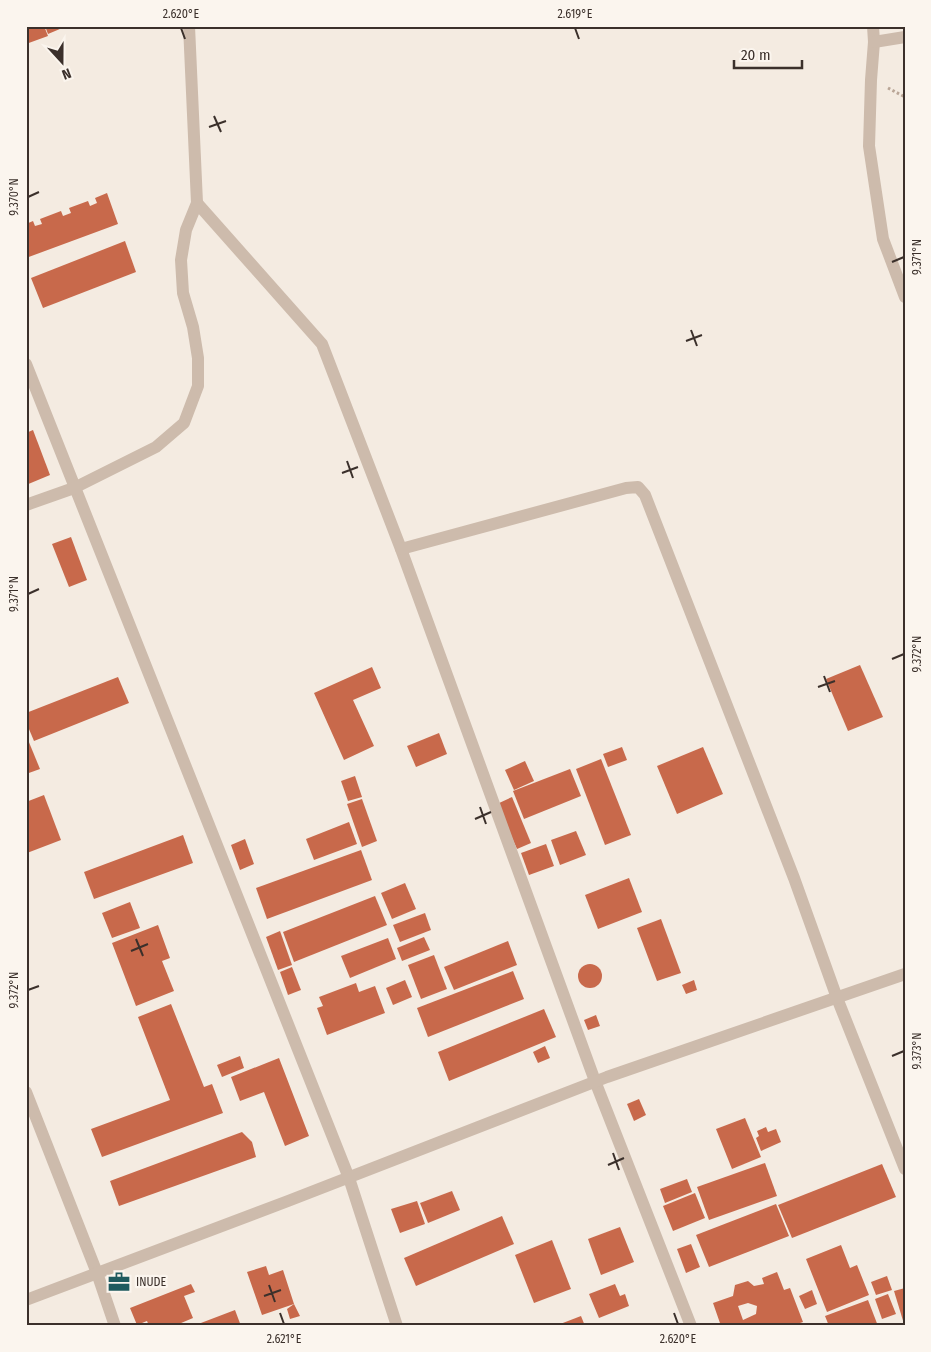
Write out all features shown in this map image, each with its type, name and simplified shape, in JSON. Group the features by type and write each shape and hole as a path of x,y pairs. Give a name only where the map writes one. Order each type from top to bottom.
{"street":[{"path":"26,505 74,488 156,447 184,423 198,386 198,358 193,327 183,293 181,260 186,230 197,203 189,26"},
{"path":"873,26 874,42 869,146 884,239 905,297"},
{"path":"874,42 905,37"},
{"path":"197,203 322,344 401,549 595,1081 692,1326"},
{"path":"26,364 348,1178 397,1326"},
{"path":"401,549 626,488 638,488 645,494 794,878 837,998 905,1169"},
{"path":"26,1300 348,1178 595,1081 905,974"},
{"path":"26,1092 97,1273 115,1326"}],"building":[{"path":"26,26 44,26 48,36 26,44"},
{"path":"45,26 67,26 48,34"},
{"path":"107,193 118,224 26,258 26,224 33,221 35,226 42,224 40,219 61,211 63,216 71,213 69,208 88,201 90,206 97,203 95,198"},
{"path":"125,241 136,272 43,308 31,278"},
{"path":"33,430 50,475 26,485 26,433"},
{"path":"71,537 87,580 69,587 52,544"},
{"path":"860,665 883,717 848,731 826,679"},
{"path":"372,667 381,688 353,700 374,746 344,760 314,693"},
{"path":"118,677 129,703 34,741 26,722 26,713"},
{"path":"439,733 447,754 416,767 407,746"},
{"path":"26,735 40,769 26,774"},
{"path":"622,747 627,760 608,767 603,754"},
{"path":"703,747 723,794 677,814 657,766"},
{"path":"601,759 631,835 605,845 576,769"},
{"path":"525,761 534,781 514,790 505,770"},
{"path":"570,769 581,796 524,819 513,791"},
{"path":"355,776 362,797 348,801 341,781"},
{"path":"44,795 61,840 27,853 26,802"},
{"path":"512,797 531,843 517,849 497,804"},
{"path":"362,799 377,841 362,847 347,804"},
{"path":"349,822 357,844 314,860 306,839"},
{"path":"576,831 586,855 560,865 551,840"},
{"path":"183,835 193,863 94,899 84,872"},
{"path":"245,839 254,864 240,870 231,845"},
{"path":"546,844 554,866 529,875 521,853"},
{"path":"361,850 372,880 267,919 256,888"},
{"path":"629,878 642,912 598,929 585,895"},
{"path":"405,883 416,909 392,919 381,893"},
{"path":"375,896 387,925 294,962 283,932"},
{"path":"130,902 140,928 112,938 102,913"},
{"path":"425,913 431,930 400,942 393,925"},
{"path":"661,919 681,973 657,981 637,928"},
{"path":"158,925 170,958 162,961 174,991 136,1006 112,943"},
{"path":"280,931 292,965 278,970 266,937"},
{"path":"424,937 430,950 402,961 397,948"},
{"path":"388,938 396,959 350,978 341,956"},
{"path":"508,941 517,965 454,990 444,967"},
{"path":"434,955 447,989 421,999 408,965"},
{"path":"590,964 595,965 601,971 601,981 595,987 590,988 585,987 579,981 578,976 579,971 585,965"},
{"path":"292,967 301,990 288,995 280,972"},
{"path":"513,971 524,999 428,1037 417,1008"},
{"path":"405,980 412,997 393,1005 386,988"},
{"path":"694,980 697,990 686,994 682,985"},
{"path":"356,983 359,992 375,986 385,1013 327,1035 317,1008 323,1006 319,997"},
{"path":"171,1004 204,1087 212,1084 223,1113 102,1157 91,1129 170,1100 138,1017"},
{"path":"544,1009 556,1037 449,1081 438,1052"},
{"path":"596,1015 600,1026 588,1030 584,1020"},
{"path":"545,1046 550,1058 538,1063 533,1052"},
{"path":"240,1056 244,1068 222,1077 217,1065"},
{"path":"279,1058 309,1136 285,1146 264,1092 240,1101 231,1077"},
{"path":"639,1099 646,1115 634,1121 627,1104"},
{"path":"745,1118 761,1157 732,1169 716,1129"},
{"path":"766,1127 768,1132 776,1129 781,1142 761,1151 756,1138 759,1136 757,1131"},
{"path":"242,1132 252,1142 256,1157 119,1206 110,1181"},
{"path":"765,1163 777,1196 709,1220 697,1187"},
{"path":"882,1164 896,1197 792,1238 778,1205"},
{"path":"687,1179 692,1192 665,1203 660,1189"},
{"path":"452,1191 460,1210 428,1223 420,1203"},
{"path":"695,1193 705,1218 673,1231 663,1206"},
{"path":"417,1201 425,1224 400,1233 391,1209"},
{"path":"776,1204 789,1236 709,1267 696,1235"},
{"path":"502,1216 514,1244 416,1286 404,1258"},
{"path":"620,1227 634,1262 601,1275 588,1239"},
{"path":"552,1240 571,1289 534,1303 515,1255"},
{"path":"691,1244 700,1267 686,1273 677,1249"},
{"path":"841,1245 850,1268 857,1265 869,1295 827,1312 806,1259"},
{"path":"266,1266 269,1275 283,1270 294,1304 262,1315 247,1272"},
{"path":"777,1272 784,1290 790,1288 803,1322 791,1326 721,1326 713,1303 733,1296 735,1285 748,1281 754,1286 764,1284 762,1278","holes":["748,1303 757,1306 756,1314 743,1320 738,1306"]},
{"path":"887,1276 892,1290 876,1295 871,1282"},
{"path":"191,1284 195,1292 184,1296 193,1318 174,1326 149,1326 147,1321 137,1325 130,1308"},
{"path":"615,1284 620,1296 625,1294 629,1306 599,1318 589,1294"},
{"path":"905,1288 905,1324 904,1324 894,1291"},
{"path":"812,1290 817,1304 805,1309 799,1296"},
{"path":"888,1294 896,1314 882,1319 875,1299"},
{"path":"868,1300 878,1326 829,1326 825,1316"},
{"path":"294,1304 300,1316 290,1319 287,1309"},
{"path":"235,1310 241,1326 193,1326"},
{"path":"581,1316 585,1326 555,1326"}],"place":[{"name":"INUDE","path":"119,1282"}]}
